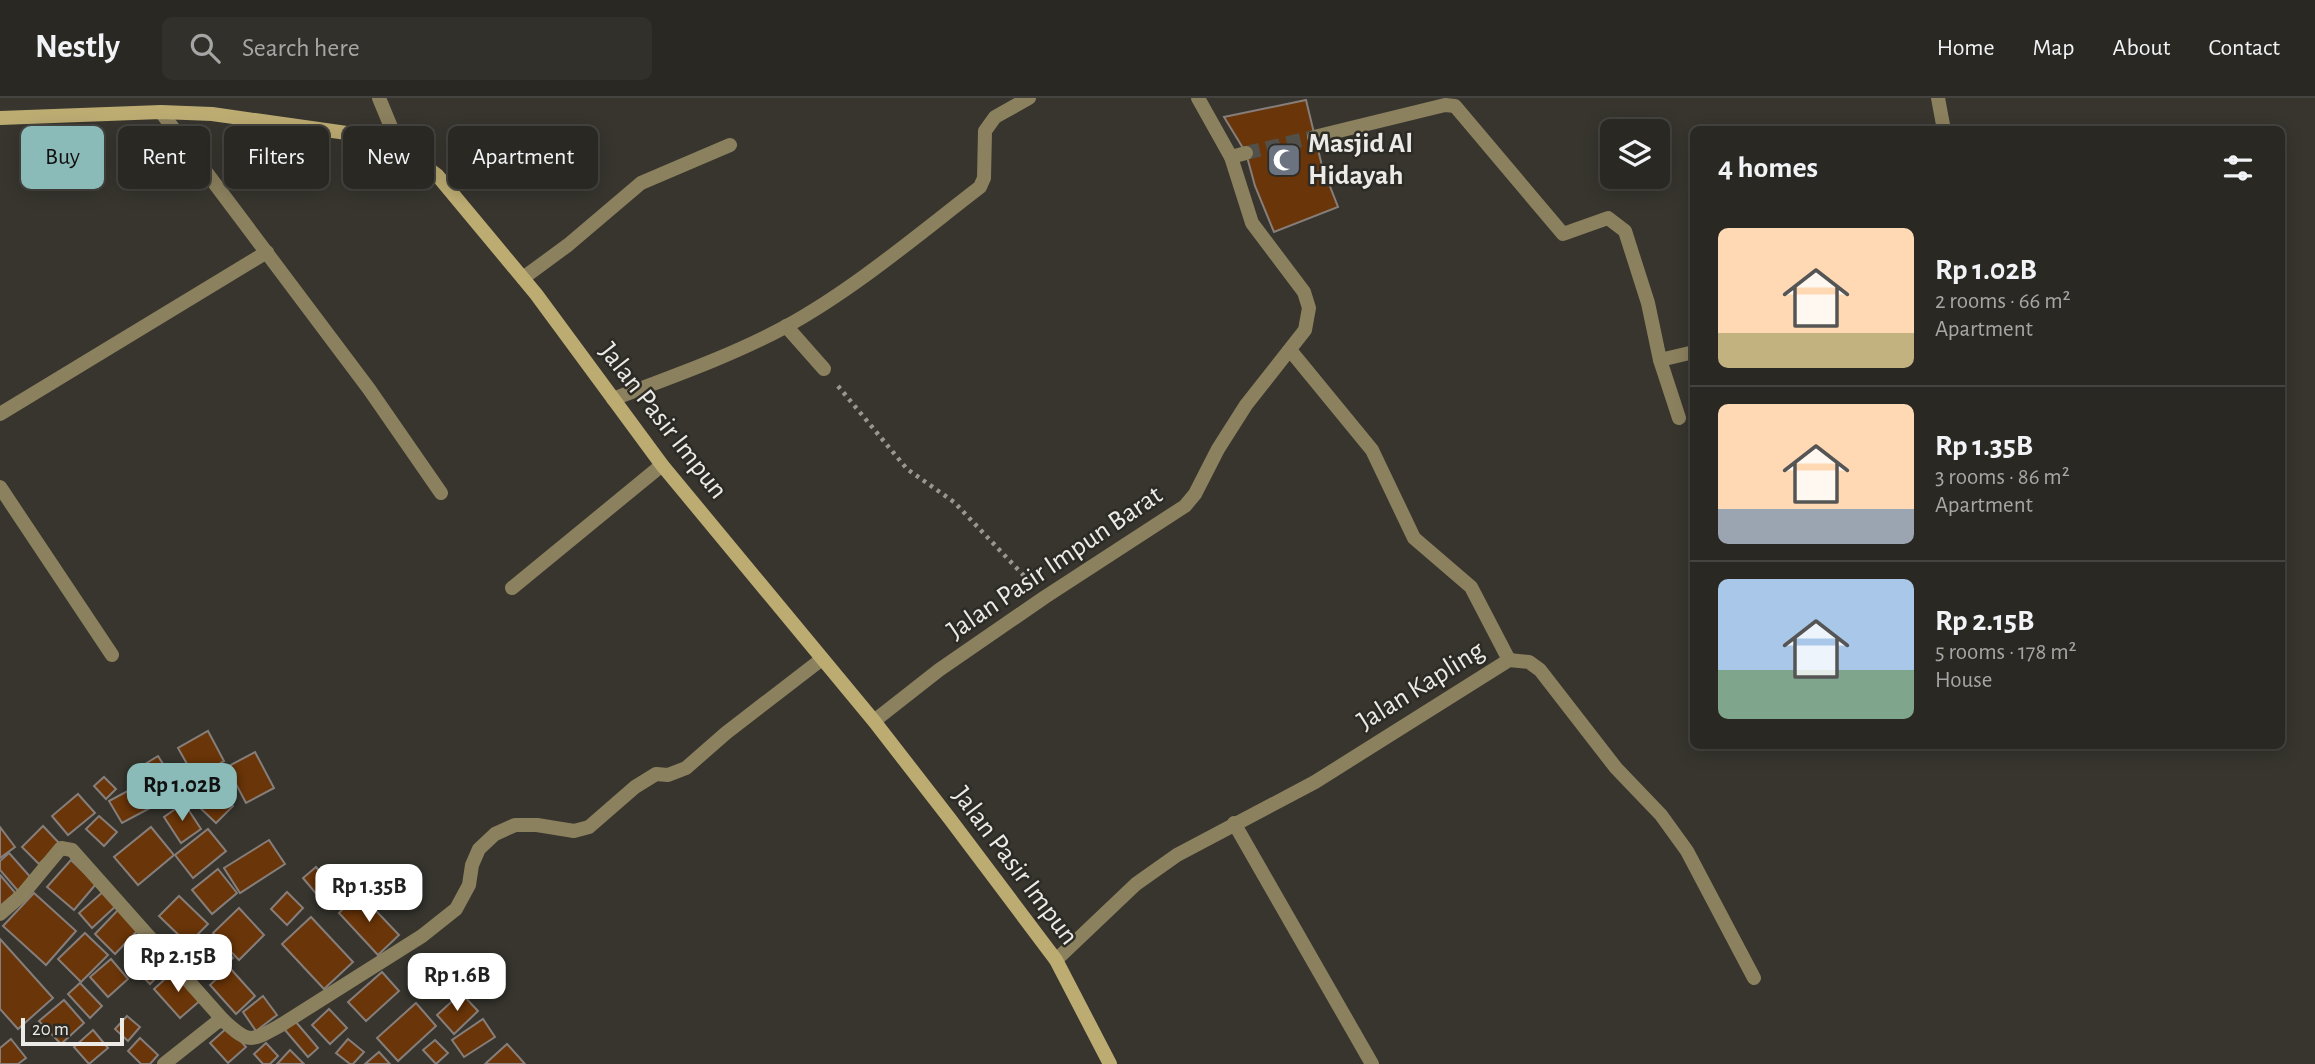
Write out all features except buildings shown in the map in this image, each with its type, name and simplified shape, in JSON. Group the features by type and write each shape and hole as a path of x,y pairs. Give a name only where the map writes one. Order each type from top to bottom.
{"street":[{"path":"379,98 391,126"},
{"path":"613,399 786,326 854,282 981,187 984,178 985,131 995,117 1029,98"},
{"name":"Jalan Pasir Impun Barat","path":"874,720 939,670 1045,597 1185,506 1195,494 1218,449 1246,405 1304,330 1309,309 1304,292 1252,223 1231,157 1198,98"},
{"path":"1938,98 1943,126"},
{"path":"1314,137 1453,102 1563,234 1608,218 1625,231 1648,303 1660,360 1679,418"},
{"path":"161,112 369,389 442,493"},
{"name":"Jalan Pasir Impun","path":"0,118 161,112 212,114 343,133"},
{"path":"523,278 568,245 641,183 730,145"},
{"path":"1231,157 1246,153"},
{"name":"Jalan Pasir Impun","path":"434,173 523,278 662,465 874,720 1056,960 1111,1064"},
{"path":"0,414 267,252"},
{"path":"786,326 824,369"},
{"path":"1290,350 1372,450 1414,538 1471,587 1509,660"},
{"path":"1660,360 1690,353"},
{"path":"512,588 662,465"},
{"path":"0,487 112,655"},
{"path":"0,914 22,895 61,848 72,850 236,1034 256,1039 422,936 456,909 469,885 472,865 479,849 495,834 515,825 537,825 574,831 589,827 656,774 668,775 686,768 726,733 822,659"},
{"name":"Jalan Kapling","path":"1056,960 1136,884 1177,855 1315,782 1509,660 1529,662 1540,670 1616,768 1661,815 1687,851 1754,978"},
{"path":"1234,823 1372,1064"},
{"path":"164,1064 208,1028 223,1020"}],"path":[{"path":"824,369 906,469 954,502 1045,597"}],"tunnel":[{"path":"1246,153 1314,137"}],"place":[{"name":"Masjid Al Hidayah","path":"1284,160"}]}
